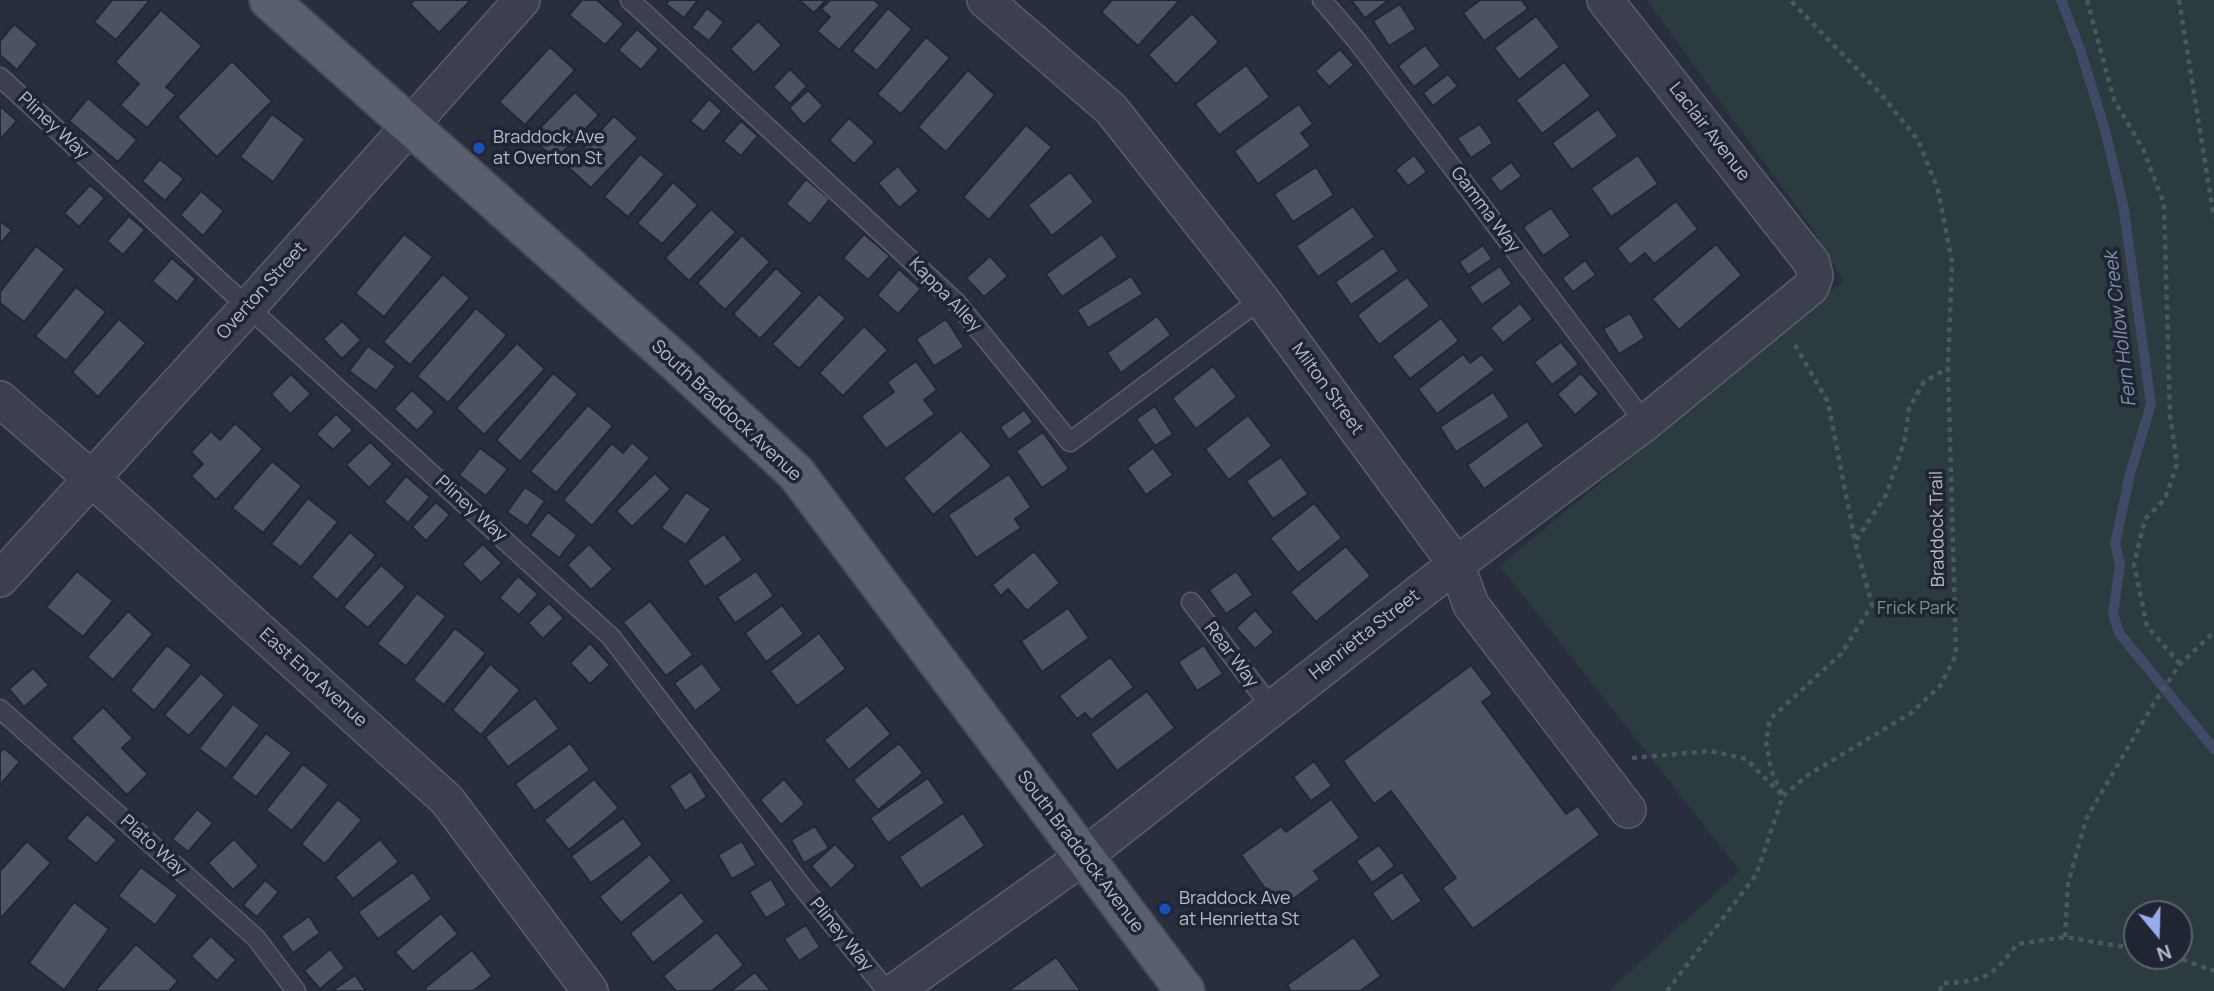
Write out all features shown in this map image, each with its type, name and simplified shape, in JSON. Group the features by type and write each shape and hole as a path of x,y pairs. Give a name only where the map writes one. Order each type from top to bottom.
{"main road":[{"name":"South Braddock Avenue","path":"269,0 676,362 796,473 1185,991"}],"street":[{"name":"Overton Street","path":"0,579 249,306 522,0"},
{"name":"Milton Street","path":"985,0 1111,109 1261,299 1456,565 1471,605 1628,810"},
{"name":"Laclair Avenue","path":"1605,0 1812,263"},
{"name":"Henrietta Street","path":"895,991 1083,857 1456,565 1645,423 1811,286 1815,276 1812,263"},
{"name":"East End Avenue","path":"0,399 447,800 590,991"}],"lane":[{"name":"Kappa Alley","path":"630,0 956,302 1070,442 1261,299"},
{"name":"Gamma Way","path":"1322,0 1357,41 1645,423"},
{"name":"Pliney Way","path":"0,77 227,288 611,637 803,888 887,991"},
{"name":"Rear Way","path":"1191,602 1272,708"},
{"name":"Plato Way","path":"0,709 256,938 296,991"}],"path":[{"name":"Braddock Trail","path":"1783,796 1808,775 1911,713 1940,686 1956,655 1948,368 1952,262 1938,190 1918,140 1880,93 1790,0"},
{"path":"2087,0 2114,100 2143,149 2164,204 2170,416 2177,464 2165,499 2145,519 2134,564 2147,626 2180,664"},
{"path":"2179,0 2214,218"},
{"path":"1667,991 1756,875 1783,796 1771,770 1766,741 1770,719 1841,654 1872,606 1855,542 1828,402 1792,339"},
{"path":"1855,542 1886,495 1905,439 1909,408 1924,382 1948,368"},
{"path":"2065,937 2068,884 2086,819 2180,664 2214,632"},
{"path":"1624,759 1710,751 1746,759 1783,796"},
{"path":"1940,991 1942,983 1970,982 1998,970 2017,944 2065,937 2123,947"},
{"path":"2193,963 2214,971"}],"green space":[{"name":"Frick Park","path":"1647,0 2214,0 2214,991 1609,991 1740,871 1500,566 1843,281 1811,227"}],"building":[{"path":"112,0 150,0 116,40 94,22"},
{"path":"414,0 471,0 439,33 410,4"},
{"path":"582,0 597,0 624,24 605,45 569,15"},
{"path":"669,0 698,0 684,18 666,4"},
{"path":"799,0 826,0 814,13"},
{"path":"830,0 874,0 880,5 839,50 817,31 830,17 821,9"},
{"path":"1112,0 1180,0 1138,46 1101,12"},
{"path":"1351,0 1389,0 1365,18"},
{"path":"1480,0 1522,0 1528,9 1484,41 1463,13"},
{"path":"1400,4 1416,29 1389,46 1373,21"},
{"path":"707,8 724,22 709,41 692,28"},
{"path":"888,8 912,29 877,71 852,51"},
{"path":"161,10 202,46 166,87 176,95 147,128 120,105 139,84 115,62"},
{"path":"1192,13 1219,42 1176,84 1148,55"},
{"path":"1536,16 1560,47 1519,80 1494,48"},
{"path":"758,21 782,45 754,73 730,49"},
{"path":"14,24 38,44 17,70 0,55 0,41"},
{"path":"637,29 659,49 641,70 618,50"},
{"path":"926,37 950,58 901,114 877,94"},
{"path":"1425,45 1441,66 1414,87 1398,66"},
{"path":"550,47 575,70 525,125 499,102"},
{"path":"1340,49 1354,65 1329,87 1315,71"},
{"path":"232,61 272,101 217,157 177,117"},
{"path":"1564,62 1591,96 1542,134 1516,100"},
{"path":"1246,65 1270,97 1219,135 1195,104"},
{"path":"790,69 807,86 790,104 773,87"},
{"path":"968,70 995,95 946,152 918,127"},
{"path":"1448,74 1458,86 1433,106 1423,93"},
{"path":"808,90 823,106 804,125 789,108"},
{"path":"575,92 599,115 555,160 531,137"},
{"path":"88,98 137,140 118,162 69,121"},
{"path":"709,99 722,111 704,132 690,121"},
{"path":"1299,104 1313,124 1301,133 1311,146 1258,184 1234,151"},
{"path":"0,106 17,121 0,140"},
{"path":"1598,109 1618,136 1572,170 1552,143"},
{"path":"272,114 305,139 273,182 240,157"},
{"path":"614,116 638,138 591,188 567,166"},
{"path":"849,118 875,142 854,164 829,140"},
{"path":"741,121 758,136 741,156 723,141"},
{"path":"1480,124 1493,143 1471,158 1457,138"},
{"path":"1026,125 1052,147 989,220 963,197"},
{"path":"640,154 665,174 628,217 604,197"},
{"path":"1414,155 1427,172 1408,186 1395,170"},
{"path":"1638,155 1658,184 1611,217 1591,188"},
{"path":"160,159 184,179 165,201 142,181"},
{"path":"1511,162 1522,176 1500,192 1490,178"},
{"path":"898,166 919,191 899,208 878,183"},
{"path":"1316,167 1334,195 1293,222 1274,194"},
{"path":"1070,172 1094,202 1052,236 1028,205"},
{"path":"806,179 830,199 810,224 786,204"},
{"path":"673,182 698,205 662,244 637,223"},
{"path":"90,185 105,198 79,227 64,213"},
{"path":"201,191 224,211 203,236 180,215"},
{"path":"1676,201 1698,229 1654,264 1645,253 1630,265 1617,248"},
{"path":"1353,206 1375,237 1318,277 1296,246"},
{"path":"1551,208 1571,236 1543,256 1523,227"},
{"path":"711,209 736,232 689,281 665,258"},
{"path":"129,216 145,230 123,255 107,241"},
{"path":"0,221 12,230 0,244"},
{"path":"404,234 433,257 384,317 355,293"},
{"path":"864,234 890,256 868,280 843,258"},
{"path":"1102,234 1118,257 1062,297 1046,274"},
{"path":"742,235 770,262 725,310 697,283"},
{"path":"1716,244 1742,275 1679,330 1652,299"},
{"path":"1483,245 1492,259 1468,275 1459,262"},
{"path":"36,246 65,269 24,322 0,303 0,292"},
{"path":"1383,248 1399,271 1351,305 1335,282"},
{"path":"990,256 1008,276 984,297 966,278"},
{"path":"172,258 196,279 177,302 152,281"},
{"path":"1585,260 1596,275 1573,292 1562,278"},
{"path":"1500,266 1512,284 1482,305 1469,287"},
{"path":"776,268 803,293 760,339 733,314"},
{"path":"899,269 921,289 898,314 877,295"},
{"path":"443,274 470,298 410,365 383,342"},
{"path":"1131,276 1143,294 1088,328 1077,310"},
{"path":"1407,277 1430,306 1379,345 1357,315"},
{"path":"76,287 106,312 66,361 35,336"},
{"path":"819,294 846,318 799,369 772,344"},
{"path":"1520,303 1533,319 1503,343 1490,328"},
{"path":"476,308 507,335 448,403 417,376"},
{"path":"1630,313 1645,338 1619,354 1603,329"},
{"path":"1157,316 1171,335 1121,373 1107,353"},
{"path":"1441,318 1459,341 1410,379 1392,356"},
{"path":"119,319 146,343 98,397 72,372"},
{"path":"946,319 964,347 934,366 916,339"},
{"path":"342,321 361,340 342,359 323,339"},
{"path":"864,326 888,350 843,396 819,373"},
{"path":"1561,342 1579,364 1552,385 1534,362"},
{"path":"517,343 545,369 484,435 456,408"},
{"path":"368,346 396,366 376,391 349,371"},
{"path":"1463,354 1470,363 1482,354 1495,370 1437,414 1418,389"},
{"path":"916,361 937,390 924,400 935,414 886,449 861,416 894,392 887,382"},
{"path":"1213,366 1237,397 1196,429 1172,398"},
{"path":"553,373 578,394 520,462 496,440"},
{"path":"1581,373 1599,394 1575,415 1557,394"},
{"path":"291,374 311,394 290,414 271,394"},
{"path":"412,390 435,412 417,431 394,409"},
{"path":"1493,392 1510,417 1456,452 1440,427"},
{"path":"588,405 613,426 556,493 530,471"},
{"path":"1155,406 1173,434 1155,446 1136,419"},
{"path":"1024,410 1033,422 1009,440 1000,427"},
{"path":"336,414 353,430 333,450 316,434"},
{"path":"1248,415 1272,446 1229,480 1205,449"},
{"path":"1527,421 1544,446 1484,489 1467,465"},
{"path":"235,423 263,449 216,500 191,476 203,464 191,452 211,431 220,440"},
{"path":"961,430 992,466 933,515 903,478"},
{"path":"1043,432 1069,469 1042,488 1016,451"},
{"path":"370,442 393,464 369,488 346,465"},
{"path":"632,442 650,458 592,526 563,500 612,443 623,453"},
{"path":"480,448 508,469 486,496 459,475"},
{"path":"1153,448 1173,475 1146,495 1127,468"},
{"path":"1281,457 1308,494 1273,519 1246,481"},
{"path":"272,461 302,486 263,533 232,508"},
{"path":"655,473 671,489 632,527 616,511"},
{"path":"1009,474 1031,507 1015,519 1021,528 976,558 948,515"},
{"path":"406,476 430,497 408,523 384,502"},
{"path":"525,487 545,501 527,526 507,512"},
{"path":"686,492 711,509 686,545 661,528"},
{"path":"308,498 338,522 301,567 271,544"},
{"path":"436,502 450,515 426,541 412,527"},
{"path":"1314,503 1342,538 1298,573 1270,538"},
{"path":"548,512 577,535 559,558 530,535"},
{"path":"350,532 376,555 337,600 311,577"},
{"path":"724,534 743,560 705,587 687,561"},
{"path":"483,544 502,563 481,583 462,564"},
{"path":"589,544 613,569 591,590 567,565"},
{"path":"1346,546 1371,576 1316,622 1290,592"},
{"path":"1034,551 1060,583 1027,611 1008,589 1001,596 992,585"},
{"path":"381,565 406,587 368,628 343,607"},
{"path":"77,571 113,601 83,637 46,607"},
{"path":"756,571 774,596 735,623 717,597"},
{"path":"1236,571 1253,595 1226,614 1209,590"},
{"path":"518,576 538,594 519,615 499,598"},
{"path":"417,593 446,616 406,666 377,644"},
{"path":"650,601 693,655 666,676 623,622"},
{"path":"549,603 564,618 543,639 528,623"},
{"path":"782,605 804,634 766,662 745,633"},
{"path":"1068,608 1089,638 1042,672 1021,641"},
{"path":"1255,610 1274,632 1255,649 1236,628"},
{"path":"128,611 153,634 113,680 87,657"},
{"path":"455,628 486,653 444,705 413,680"},
{"path":"819,633 846,669 797,706 770,671"},
{"path":"590,643 610,665 590,684 570,663"},
{"path":"167,645 192,665 154,711 130,690"},
{"path":"1204,645 1223,674 1197,691 1178,662"},
{"path":"1110,657 1134,687 1091,720 1085,713 1077,719 1059,696"},
{"path":"702,663 722,690 695,711 674,683"},
{"path":"490,664 520,690 481,735 452,710"},
{"path":"1471,665 1493,694 1482,702 1566,814 1578,806 1600,835 1473,929 1442,888 1456,878 1391,791 1374,804 1343,761"},
{"path":"33,668 49,685 24,707 9,689"},
{"path":"201,673 225,695 189,736 164,715"},
{"path":"1147,691 1175,728 1117,771 1090,734"},
{"path":"535,698 559,729 508,767 485,737"},
{"path":"233,704 260,725 226,769 199,749"},
{"path":"867,705 891,734 849,770 824,740"},
{"path":"103,707 133,738 122,748 148,774 127,795 71,738"},
{"path":"266,733 292,753 256,797 231,778"},
{"path":"570,743 590,770 535,811 515,784"},
{"path":"899,743 923,773 878,810 853,780"},
{"path":"4,748 20,762 0,785 0,753"},
{"path":"1314,761 1332,786 1311,801 1293,777"},
{"path":"303,764 329,785 292,831 266,810"},
{"path":"691,771 707,797 685,811 669,786"},
{"path":"928,778 945,803 888,843 870,818"},
{"path":"594,779 619,808 569,850 544,820"},
{"path":"784,779 805,804 781,825 760,800"},
{"path":"338,799 362,820 325,864 301,844"},
{"path":"1331,799 1360,838 1314,871 1320,879 1280,909 1241,855 1281,826 1286,832"},
{"path":"197,809 213,823 188,852 172,839"},
{"path":"963,813 985,846 921,889 899,857"},
{"path":"87,814 117,840 96,864 66,838"},
{"path":"623,818 643,845 591,883 571,856"},
{"path":"815,826 829,848 804,863 791,840"},
{"path":"234,839 259,866 233,890 208,863"},
{"path":"380,839 399,862 353,899 335,877"},
{"path":"27,841 51,863 0,919 0,871"},
{"path":"742,841 756,865 732,879 718,855"},
{"path":"835,844 856,866 831,889 811,866"},
{"path":"1379,845 1395,866 1372,883 1356,861"},
{"path":"650,854 672,881 621,923 599,897"},
{"path":"141,867 178,895 155,925 118,896"},
{"path":"413,872 432,899 378,939 358,912"},
{"path":"1402,872 1422,901 1392,922 1372,893"},
{"path":"771,879 787,905 766,918 749,892"},
{"path":"265,880 279,892 257,917 243,905"},
{"path":"681,892 705,922 653,963 630,933"},
{"path":"74,902 109,929 64,990 29,963"},
{"path":"441,913 458,934 413,972 395,952"},
{"path":"309,916 320,933 293,953 281,936"},
{"path":"806,925 820,947 799,961 784,939"},
{"path":"717,932 744,965 712,991 676,991 663,976"},
{"path":"211,936 236,960 217,981 191,956"},
{"path":"1354,937 1381,976 1360,991 1291,991 1287,985"},
{"path":"136,944 178,981 169,991 95,991"},
{"path":"330,949 345,968 320,989 304,971"},
{"path":"472,950 492,976 473,991 427,991 425,988"},
{"path":"1056,957 1081,991 1008,991"},
{"path":"755,972 771,991 731,991"},
{"path":"355,975 366,991 332,991"}],"waterway":[{"name":"Fern Hollow Creek","path":"2061,0 2080,49 2105,130 2123,204 2151,404 2130,474 2115,544 2120,564 2113,614 2119,633 2214,749"}],"place":[{"name":"Braddock Ave at Overton St","path":"479,148"},
{"name":"Braddock Ave at Henrietta St","path":"1165,909"}]}
